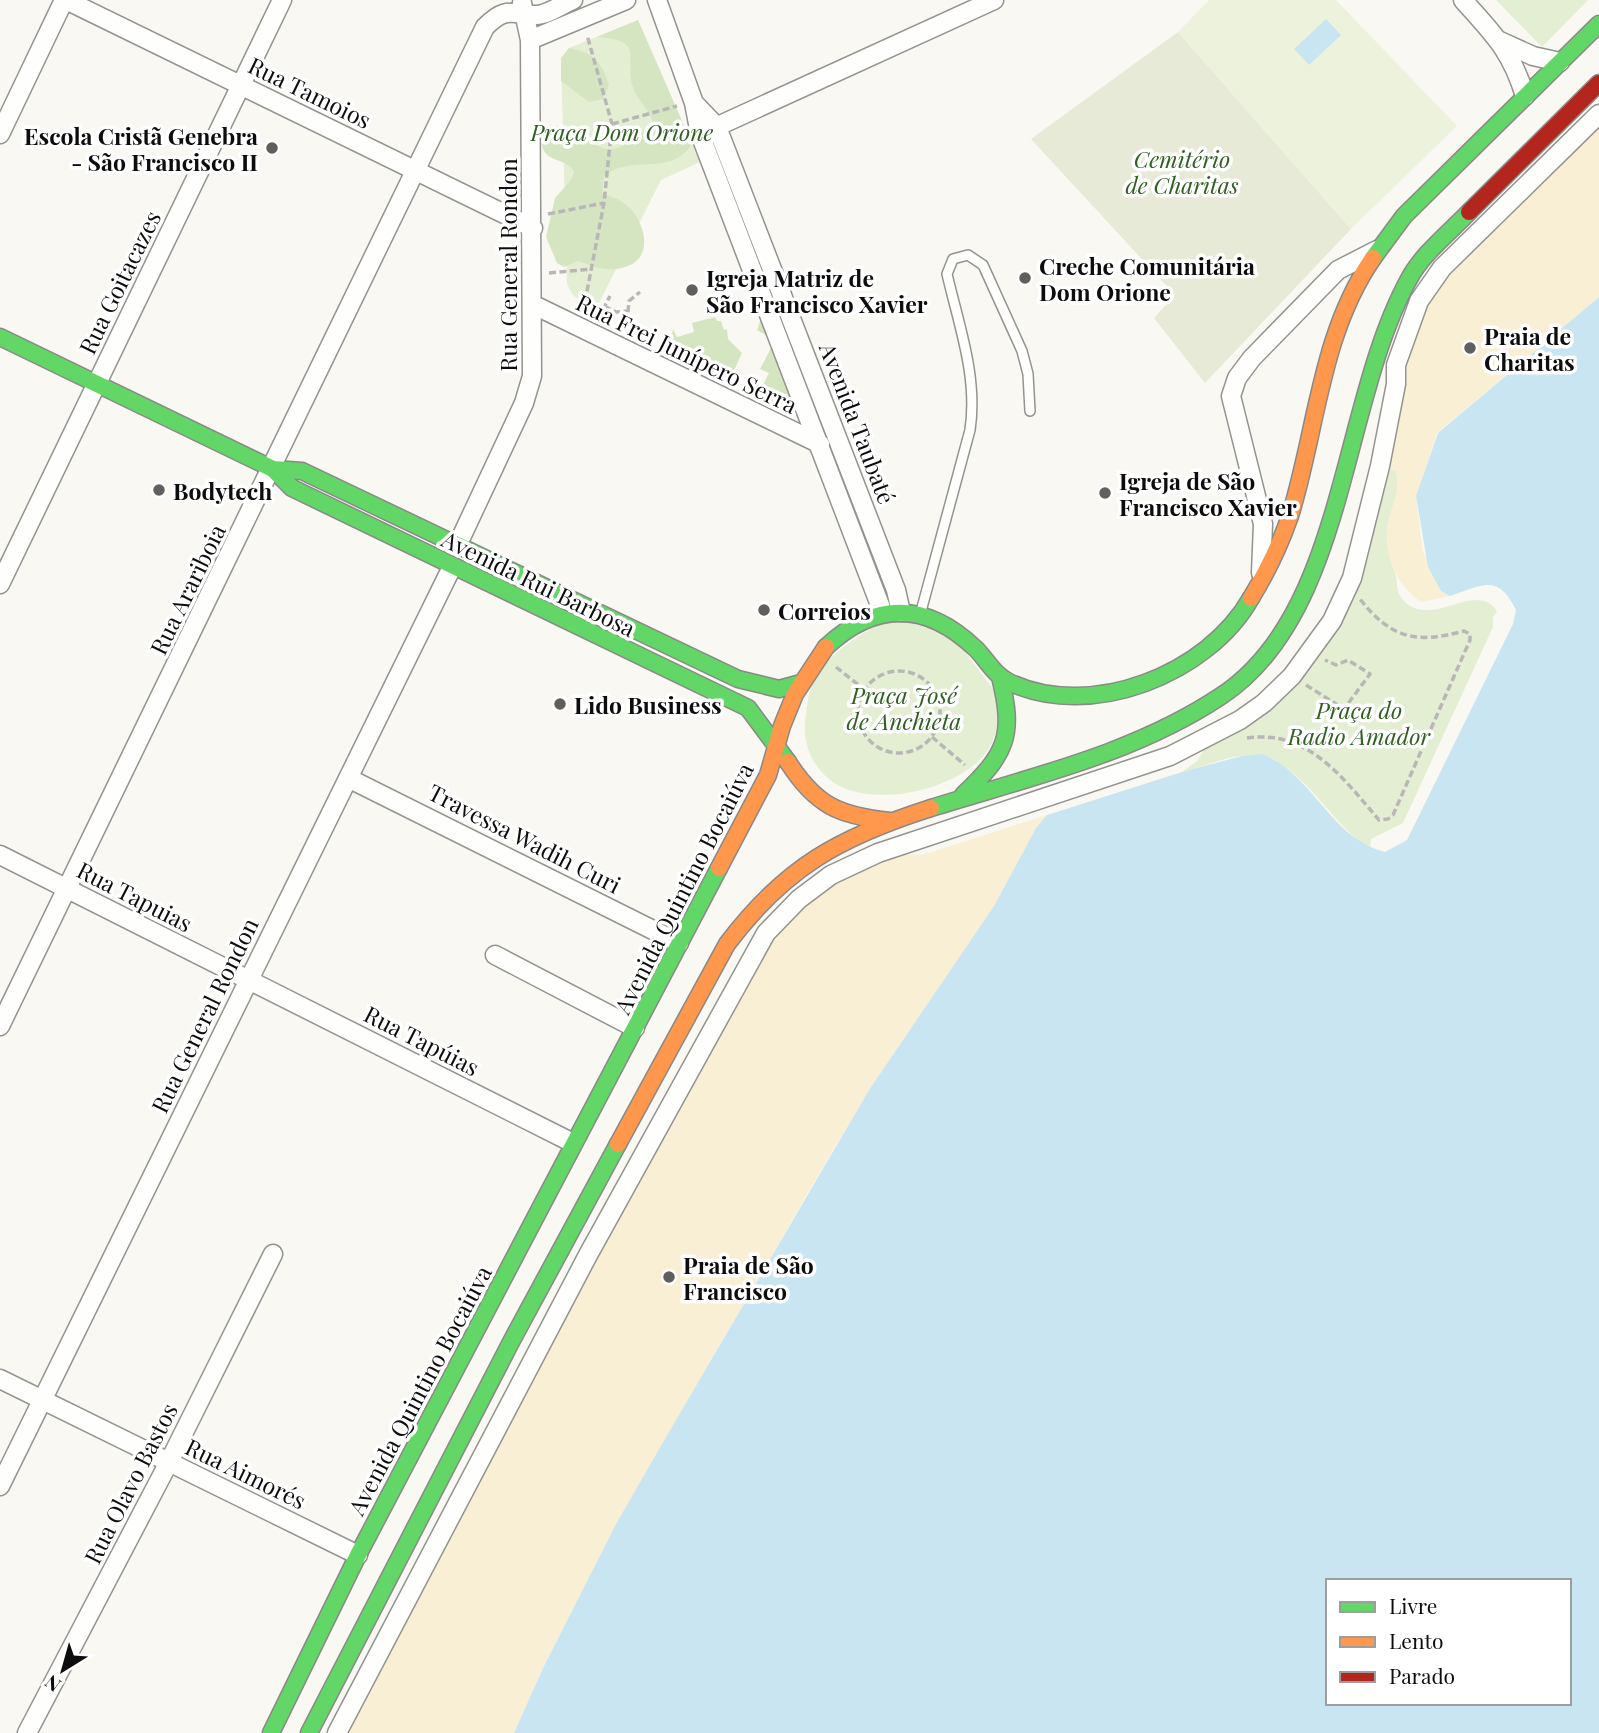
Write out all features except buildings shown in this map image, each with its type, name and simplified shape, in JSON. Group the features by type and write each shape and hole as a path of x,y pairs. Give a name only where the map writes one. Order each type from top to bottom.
{"main road":[{"path":"1000,677 1019,686 1058,695 1108,695 1136,688 1168,674 1213,641 1239,616 1259,587 1283,541 1340,319 1377,250 1404,216 1599,24"},
{"path":"309,1733 511,1342 727,944 768,894 801,866 890,821 1142,741 1223,695 1250,671 1287,628 1318,564 1381,344 1410,276 1446,235 1599,83"},
{"name":"Avenida Rui Barbosa","path":"0,337 273,469 292,488 748,708 779,746 800,783 820,803 844,815 890,821"},
{"name":"Avenida Rui Barbosa","path":"273,469 302,471 738,679 779,689 801,683"},
{"name":"Avenida Quintino Bocaiúva","path":"271,1733 358,1555 768,775 779,746 784,718 819,653 834,635 854,622 883,613 901,612 920,616 942,626 977,649 1000,677"},
{"path":"959,799 1000,756 1010,734 1008,705 1000,677"}],"street":[{"name":"Rua Tamoios","path":"65,0 415,172 533,222"},
{"path":"0,134 65,0"},
{"name":"Rua Goitacazes","path":"0,584 282,0"},
{"name":"Rua Arariboia","path":"0,1026 273,469 485,27 497,15 523,6 538,15 573,0"},
{"path":"530,40 626,0"},
{"name":"Avenida Taubaté","path":"657,0 685,104 708,130 896,590 901,612"},
{"path":"708,130 994,0"},
{"path":"1463,0 1500,41 1516,65 1525,96"},
{"name":"Rua General Rondon","path":"458,544 530,387 534,274 530,40 523,6"},
{"path":"1500,41 1533,56 1560,62"},
{"path":"337,1733 588,1255 766,933 799,899 831,875 878,853 1096,783 1170,756 1214,734 1264,703 1292,676 1332,621 1352,578 1380,466 1396,384 1396,365 1419,301 1442,268 1599,114"},
{"name":"Avenida Taubaté","path":"708,130 883,613"},
{"path":"1259,587 1264,557 1263,524 1234,417 1231,397 1237,378 1252,358 1338,270 1377,250"},
{"name":"Rua Frei Junípero Serra","path":"534,305 820,444"},
{"name":"Rua General Rondon","path":"0,1486 452,567"},
{"name":"Travessa Wadih Curi","path":"348,778 679,943"},
{"name":"Rua Tapuias","path":"0,855 248,981"},
{"path":"495,955 635,1028"},
{"name":"Rua Tapúias","path":"248,981 573,1143"},
{"name":"Rua Olavo Bastos","path":"27,1733 169,1462 273,1254"},
{"name":"Rua Aimorés","path":"0,1379 358,1555"}],"lane":[{"path":"920,616 970,430 974,404 971,377 947,274 953,259 968,254 983,265 1022,351 1028,374 1030,411"}],"path":[{"path":"583,18 612,124 604,203 584,330"},
{"path":"612,124 685,104"},
{"path":"533,222 604,203"},
{"path":"534,274 592,269"},
{"path":"621,348 629,320 629,300 640,292"},
{"path":"584,330 610,296"},
{"path":"604,306 616,312 627,311"},
{"path":"1214,734 1228,741 1273,736 1310,748 1379,820 1393,815 1470,640 1470,634 1464,631 1441,637 1404,636 1383,624 1367,608 1358,597 1352,578"},
{"path":"1292,676 1345,709 1370,674 1348,660 1336,665 1311,652"},
{"path":"819,653 865,690"},
{"path":"897,671 922,678 938,698 940,711 932,737 910,752 883,750 871,742 858,717 865,690 873,680 897,671"},
{"path":"932,737 983,776"}],"green space":[{"path":"1209,0 1336,0 1457,126 1351,229 1178,32"},
{"path":"1496,0 1588,0 1542,47"},
{"name":"Praça Dom Orione","path":"638,20 700,162 661,180 594,313 572,294 567,284 561,58 569,48"},
{"path":"638,20 692,144 673,160 627,166 604,176 602,193 618,199 630,208 641,226 644,246 635,262 613,269 578,261 564,267 557,263 546,237 555,198 571,180 574,172 567,164 547,155 542,139 547,130 561,126 576,131 603,148 613,149 628,142 630,132 634,129 646,132 653,123 634,90 629,48 613,39 597,37"},
{"name":"Cemitério de Charitas","path":"1178,32 1351,229 1205,383 1154,318 1175,295 1031,139"},
{"path":"569,48 590,55 600,64 609,85 603,99 589,102 561,81 561,58"},
{"path":"774,309 800,361 806,384 804,394 797,403 784,409 758,395 769,373 760,369 775,340 757,330 762,316"},
{"path":"715,317 717,321 721,321 724,330 727,329 728,339 742,353 730,379 669,349 673,329 677,337 694,332 692,323"},
{"name":"Praça do Radio Amador","path":"1380,466 1396,471 1398,486 1387,535 1401,598 1415,608 1428,610 1477,600 1488,603 1497,611 1493,617 1493,627 1403,823 1371,839 1370,849 1340,823 1311,790 1280,764 1261,757 1241,756 1182,772 1197,761 1214,734 1240,720 1332,621"},
{"name":"Praça José de Anchieta","path":"893,618 952,635 1000,698 998,720 993,741 985,754 972,767 954,778 933,787 910,792 865,794 845,789 829,779 813,761 805,730 808,699 812,685 826,663 846,645"}],"sand":[{"name":"Praia de Charitas","path":"1599,114 1599,297 1437,433 1416,497 1423,552 1441,590 1450,596 1421,602 1400,580 1391,562 1387,531 1397,479 1396,471 1380,466 1419,301"},
{"name":"Praia de São Francisco","path":"1047,815 1036,828 994,906 869,1090 816,1179 616,1524 544,1666 514,1733 337,1733 734,989 799,899 878,853 922,855"}],"water":[{"path":"1326,19 1341,35 1309,65 1294,49"},
{"path":"1599,297 1599,1733 514,1733 544,1666 616,1524 662,1444 869,1090 994,906 1036,828 1047,815 1182,772 1242,756 1262,754 1280,763 1295,776 1336,821 1366,845 1385,852 1407,840 1513,624 1516,610 1509,598 1496,586 1481,586 1450,596 1441,591 1428,567 1416,496 1438,433"}],"traffic: fast":[{"path":"1373,258 1404,216 1599,24"},
{"path":"931,808 1080,762 1153,734 1221,696 1262,660 1293,614 1317,561 1386,329 1409,279 1429,252 1469,212"},
{"path":"0,337 273,469 302,471 738,679 779,689 801,683"},
{"path":"273,469 292,488 748,708 788,762"},
{"path":"826,647 863,621 882,615 919,615 957,633 1009,682 1041,693 1075,696 1110,693 1145,683 1177,668 1207,649 1232,625 1251,598"},
{"path":"963,795 989,768 1003,743 1007,715 1000,677"},
{"path":"271,1733 358,1555 719,868"},
{"path":"309,1733 511,1342 618,1144"}],"traffic: slow":[{"path":"1251,598 1273,558 1290,516 1322,383 1341,319 1373,258"},
{"path":"719,868 768,775 782,726 795,694 826,647"},
{"path":"788,762 809,789 831,806 857,816 890,821"},
{"path":"618,1144 727,944 749,917 793,875 842,843 931,808"}],"traffic: jam":[{"path":"1469,212 1599,83"}],"place":[{"name":"Escola Cristã Genebra - São Francisco II","path":"272,148"},
{"name":"Creche Comunitária Dom Orione","path":"1025,278"},
{"name":"Igreja Matriz de São Francisco Xavier","path":"692,290"},
{"name":"Praia de Charitas","path":"1470,348"},
{"name":"Bodytech","path":"159,490"},
{"name":"Igreja de São Francisco Xavier","path":"1105,493"},
{"name":"Correios","path":"764,610"},
{"name":"Lido Business","path":"560,704"},
{"name":"Praia de São Francisco","path":"669,1277"}]}
